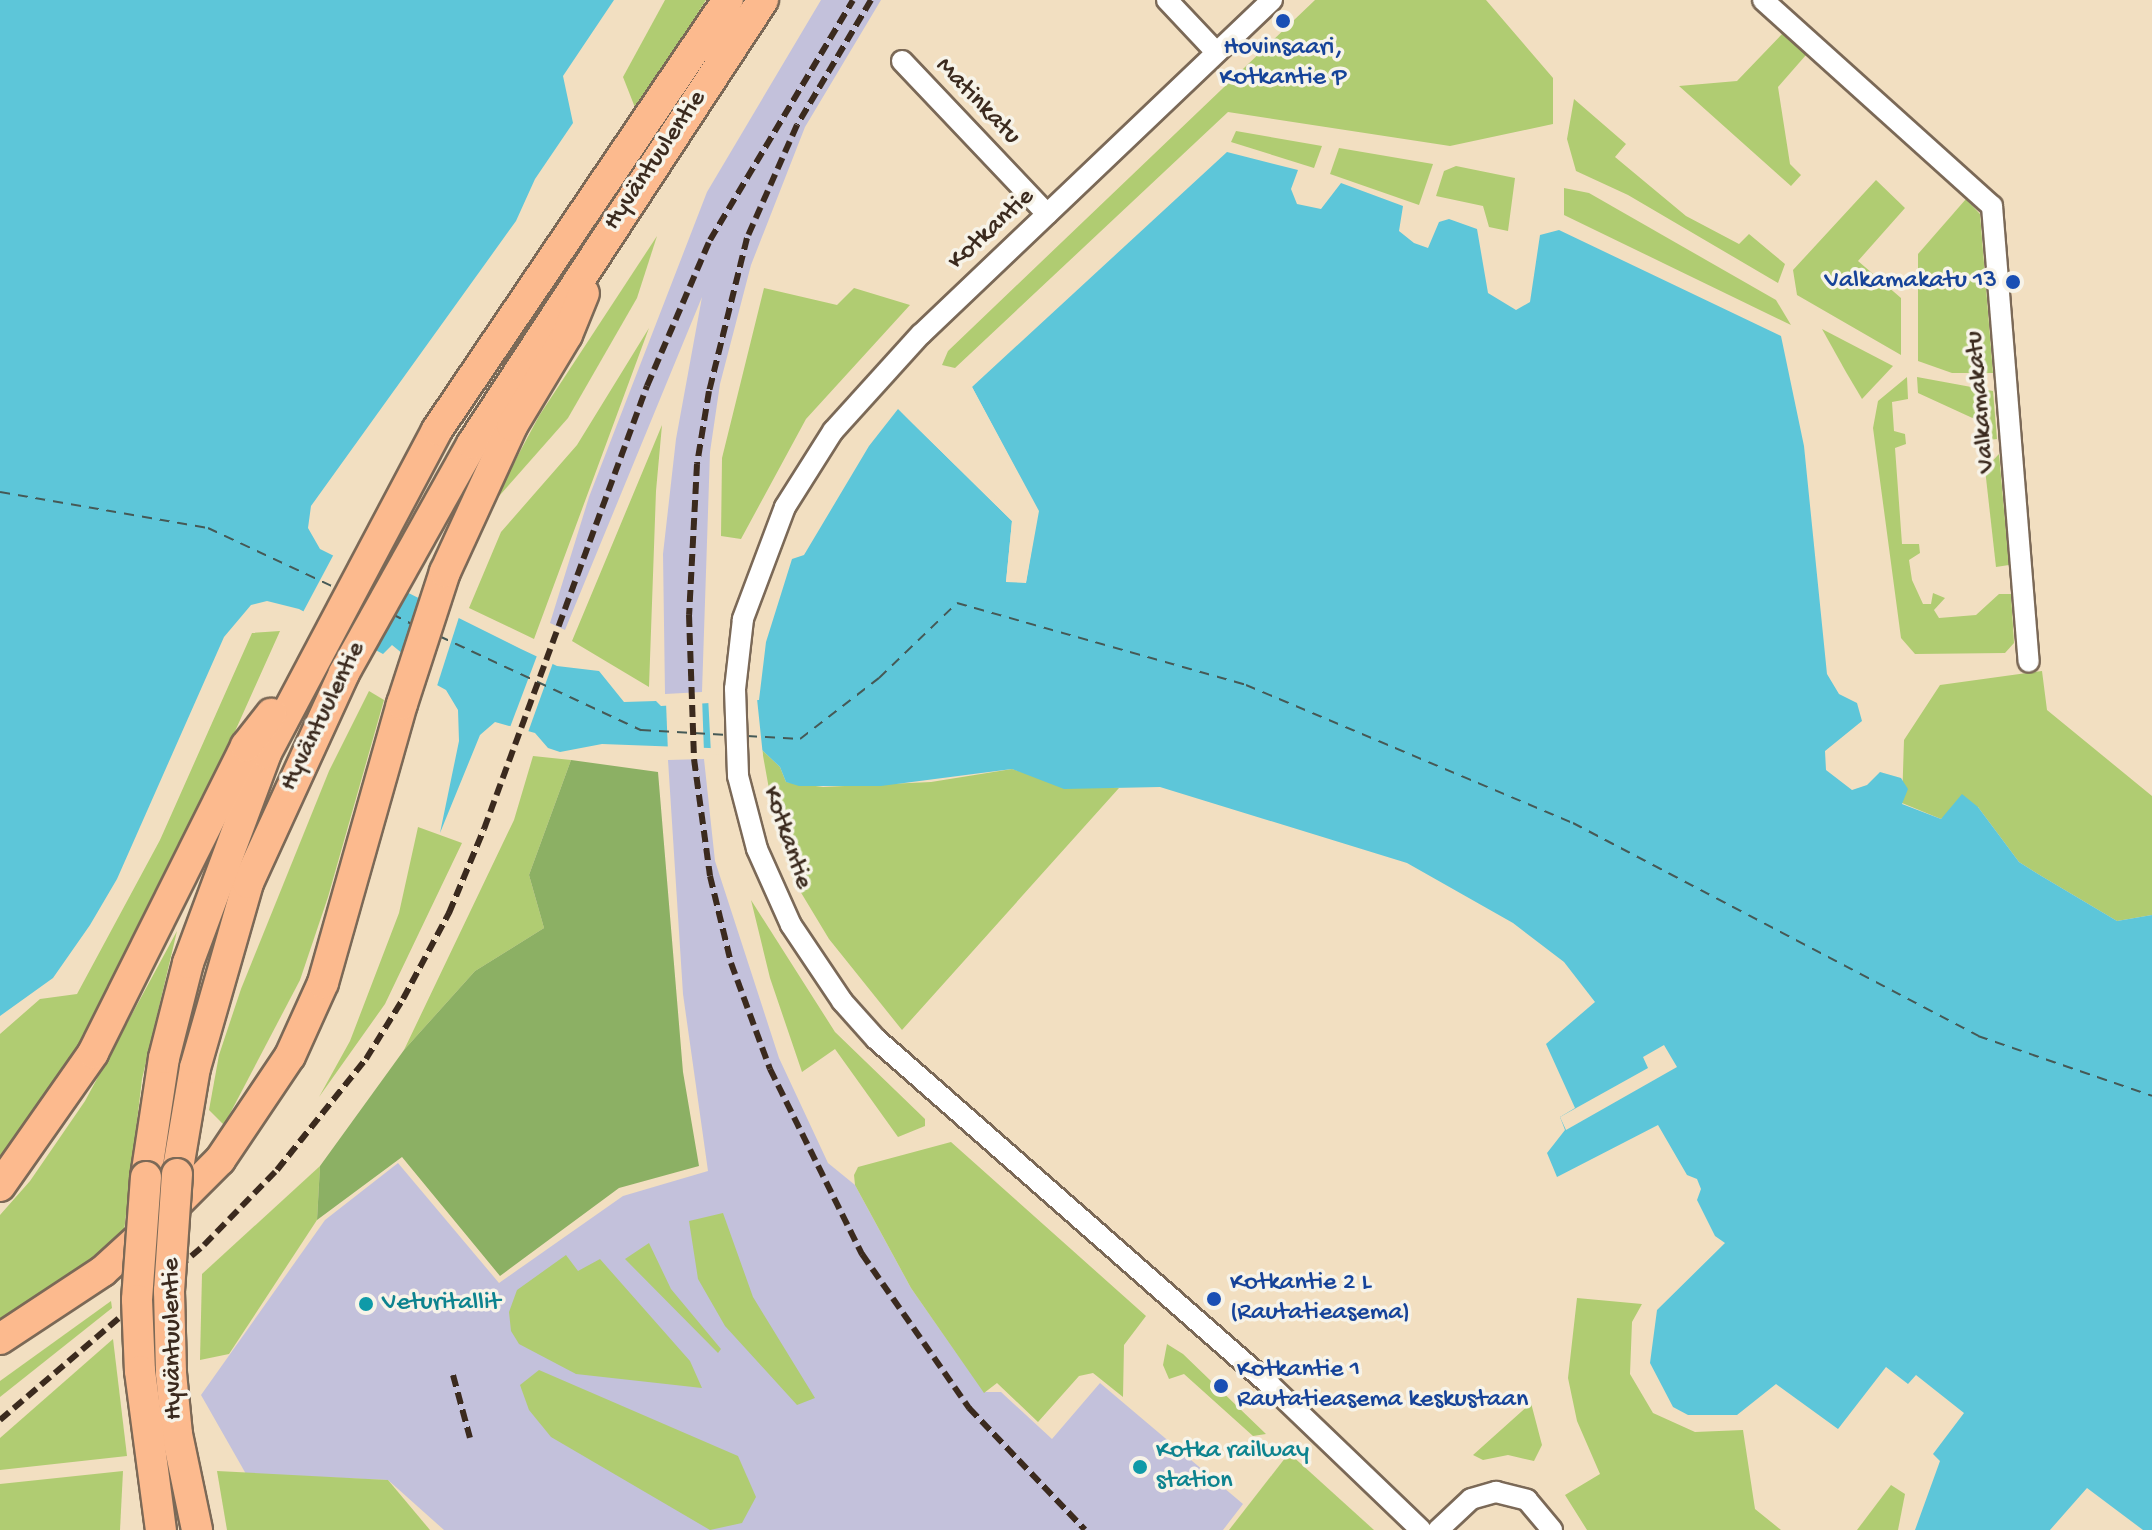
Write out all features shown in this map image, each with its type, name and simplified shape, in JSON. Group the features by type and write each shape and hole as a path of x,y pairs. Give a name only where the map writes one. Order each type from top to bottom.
{"highway":[{"name":"Hyväntuulentie","path":"161,1530 140,1371 137,1300 146,1177 164,1058 216,878 266,753 378,536 437,430 728,0"},
{"name":"Hyväntuulentie","path":"197,1530 177,1434 171,1373 169,1291 177,1174 195,1068 248,883 344,673 408,552 609,231 763,0"},
{"path":"0,1339 103,1271 167,1213 220,1160 262,1103 290,1056 323,983 402,704 445,572 512,426 567,335 609,231"},
{"path":"0,1186 93,1053 246,746 314,657"}],"street":[{"path":"1167,0 1216,52"},
{"name":"Kotkantie","path":"1272,0 871,385 806,472 754,582 740,635 735,689 738,776 757,849 791,925 842,1001 876,1039 1270,1385 1421,1530"},
{"name":"Valkamakatu","path":"1763,0 1992,206 2029,662"},
{"name":"Matinkatu","path":"902,61 1047,214"},
{"path":"1438,1530 1471,1499 1496,1492 1527,1500 1552,1530"}],"shaded area":[{"path":"821,0 881,0 805,127 751,265 720,384 710,452 702,692 665,694 663,554 676,439 702,297 565,630 550,623 589,497 707,192"},
{"path":"704,759 715,861 779,1058 828,1163 855,1185 911,1288 984,1392 1001,1392 1052,1439 1100,1383 1243,1504 1223,1530 444,1530 388,1480 246,1474 201,1395 325,1220 398,1163 499,1283 623,1196 708,1171 683,994 668,760"}],"green space":[{"path":"665,0 706,0 636,110 623,77"},
{"path":"1315,0 1486,0 1553,78 1553,124 1450,146 1228,112 955,368 942,365 948,351"},
{"path":"1783,33 1806,55 1778,87 1790,164 1801,175 1791,186 1679,86 1737,81"},
{"path":"1574,99 1626,144 1615,157 1686,216 1739,244 1749,234 1785,264 1778,283 1628,195 1576,171 1567,139"},
{"path":"1236,131 1322,146 1314,168 1231,142"},
{"path":"1339,148 1433,164 1419,205 1330,174"},
{"path":"1456,166 1515,178 1508,231 1489,227 1483,206 1436,196 1444,171"},
{"path":"1876,180 1905,208 1858,261 1901,298 1901,355 1797,295 1793,270"},
{"path":"1564,188 1589,193 1776,300 1791,325 1564,215"},
{"path":"1966,199 1980,214 1993,373 1952,373 1918,361 1918,254"},
{"path":"657,236 637,298 568,418 492,504 539,416"},
{"path":"764,288 837,305 854,288 910,305 806,419 741,539 721,536 722,458"},
{"path":"649,328 534,639 469,608 501,532 577,445"},
{"path":"1822,329 1893,366 1862,399 1846,372"},
{"path":"1907,377 1908,399 1892,402 1894,431 1905,434 1906,444 1895,448 1902,544 1919,544 1920,553 1909,560 1912,580 1923,604 1931,604 1933,593 1945,598 1934,610 1939,618 1976,615 1999,594 2011,594 2014,643 2005,653 1915,654 1901,638 1873,428 1878,401"},
{"path":"1917,377 1993,391 1997,439 1982,441 1979,421 1918,393"},
{"path":"662,425 656,491 649,687 572,641"},
{"path":"1999,454 2009,565 1996,567 1985,469"},
{"path":"280,631 167,883 100,1015 45,1108 0,1166 0,1034 40,999 77,994 160,840 252,633"},
{"path":"2042,671 2047,710 2152,796 2152,915 2117,921 2038,874 2019,862 1978,807 1951,811 1941,819 1902,803 1904,740 1940,685"},
{"path":"369,691 384,700 328,897 300,980 224,1125 209,1110 219,1055 241,989 329,771"},
{"path":"762,750 780,767 786,782 823,787 931,782 1012,769 1073,787 1119,788 902,1030 829,939 794,881 776,828"},
{"path":"533,756 571,760 529,875 544,928 475,971 404,1050 514,820"},
{"path":"571,760 658,772 683,1072 699,1166 619,1188 500,1276 402,1157 317,1220 320,1166 404,1050 475,971 544,928 529,875"},
{"path":"418,827 462,843 385,1004 319,1097 350,1041 399,913"},
{"path":"751,900 835,1032 925,1119 925,1126 898,1137 835,1049 802,1072 770,978"},
{"path":"177,931 142,1079 123,1240 0,1322 0,1215 30,1181 85,1101"},
{"path":"951,1142 1146,1316 1124,1345 1123,1397 1093,1373 1079,1376 1038,1422 997,1383 984,1393 911,1288 855,1185 854,1175 858,1167"},
{"path":"320,1166 317,1220 229,1354 200,1360 202,1274"},
{"path":"723,1213 753,1297 815,1398 797,1405 725,1326 698,1279 689,1221"},
{"path":"649,1243 671,1289 721,1349 718,1353 625,1259"},
{"path":"566,1255 578,1271 600,1259 690,1361 702,1388 576,1374 519,1344 511,1331 509,1312 517,1290"},
{"path":"1577,1298 1642,1304 1632,1322 1630,1374 1653,1413 1695,1432 1743,1430 1755,1509 1781,1530 1587,1530 1565,1495 1600,1474 1577,1421 1568,1378"},
{"path":"111,1301 112,1308 0,1397 0,1381"},
{"path":"113,1339 127,1456 0,1470 0,1438"},
{"path":"1167,1344 1183,1354 1266,1434 1253,1436 1184,1374 1169,1379 1163,1365"},
{"path":"539,1370 738,1456 756,1497 742,1523 710,1530 551,1437 529,1410 520,1385"},
{"path":"1531,1403 1542,1445 1534,1461 1508,1455 1483,1460 1473,1455"},
{"path":"1289,1453 1374,1530 1229,1530"},
{"path":"123,1471 120,1530 0,1530 0,1484"},
{"path":"217,1471 388,1480 430,1530 227,1530"},
{"path":"1891,1485 1905,1494 1898,1530 1857,1530"}],"water":[{"path":"0,0 614,0 563,76 573,123 535,179 516,221 311,506 308,528 320,549 521,649 557,666 599,671 624,702 656,701 661,706 759,700 766,642 792,559 804,555 869,446 898,409 1012,521 1006,582 1026,582 1038,511 972,387 1227,152 1298,170 1291,189 1297,204 1321,209 1341,183 1403,206 1399,231 1414,243 1428,248 1439,222 1449,219 1477,229 1488,293 1516,310 1530,302 1540,235 1559,230 1781,336 1804,446 1827,674 1839,694 1857,703 1862,721 1825,751 1826,770 1852,790 1867,785 1880,772 1901,778 1908,789 1902,804 1941,819 1962,794 1978,807 2019,862 2117,921 2152,915 2152,1530 2143,1530 2087,1488 2050,1530 1915,1530 1940,1461 1933,1454 1964,1413 1916,1375 1908,1384 1886,1367 1838,1429 1776,1384 1737,1415 1688,1415 1673,1407 1650,1363 1657,1310 1725,1243 1715,1236 1697,1200 1701,1189 1697,1179 1687,1175 1658,1125 1557,1177 1547,1153 1565,1130 1560,1117 1575,1108 1546,1044 1595,1002 1564,962 1513,923 1407,863 1160,787 1064,789 1012,769 881,786 799,786 786,782 780,767 762,750 602,744 560,752 548,748 535,733 495,722 480,735 440,833 459,741 458,710 446,690 397,663 403,654 392,645 383,654 299,609 267,601 251,605 224,637 117,879 90,925 53,978 0,1016"}],"pier":[{"path":"972,387 1039,511 1026,583 1006,582 1012,521 898,409 1015,519 1010,578 1022,579 1034,512 1003,462 968,388"},
{"path":"335,552 408,588 374,654 302,614"},
{"path":"425,597 460,614 436,689 401,670"},
{"path":"538,653 554,660 527,735 509,730"},
{"path":"756,689 763,756 711,754 708,696 756,696"},
{"path":"702,696 704,753 668,753 666,702"},
{"path":"1664,1045 1677,1067 1566,1130 1560,1117 1648,1068 1643,1057"}],"ferry route":[{"path":"0,492 208,528 336,588"},
{"path":"747,736 800,739 879,678 957,603 1246,685 1573,823 1978,1036 2152,1096"},
{"path":"392,614 412,624"},
{"path":"439,636 641,730 728,735"}],"railway":[{"path":"0,1420 204,1245 277,1170 366,1059 403,999 449,913 484,829 647,386 710,240 853,0"},
{"path":"871,0 797,125 747,238 709,391 697,464 689,615 694,759 710,876 731,963 770,1069 862,1254 969,1408 1085,1530"},
{"path":"453,1375 470,1438"}],"place":[{"name":"Hovinsaari, Kotkantie P","path":"1283,21"},
{"name":"Valkamakatu 13","path":"2013,282"},
{"name":"Kotkantie 2 L (Rautatieasema)","path":"1214,1299"},
{"name":"Veturitallit","path":"366,1304"},
{"name":"Kotkantie 1 Rautatieasema keskustaan","path":"1221,1386"},
{"name":"Kotka railway station","path":"1140,1467"}]}
